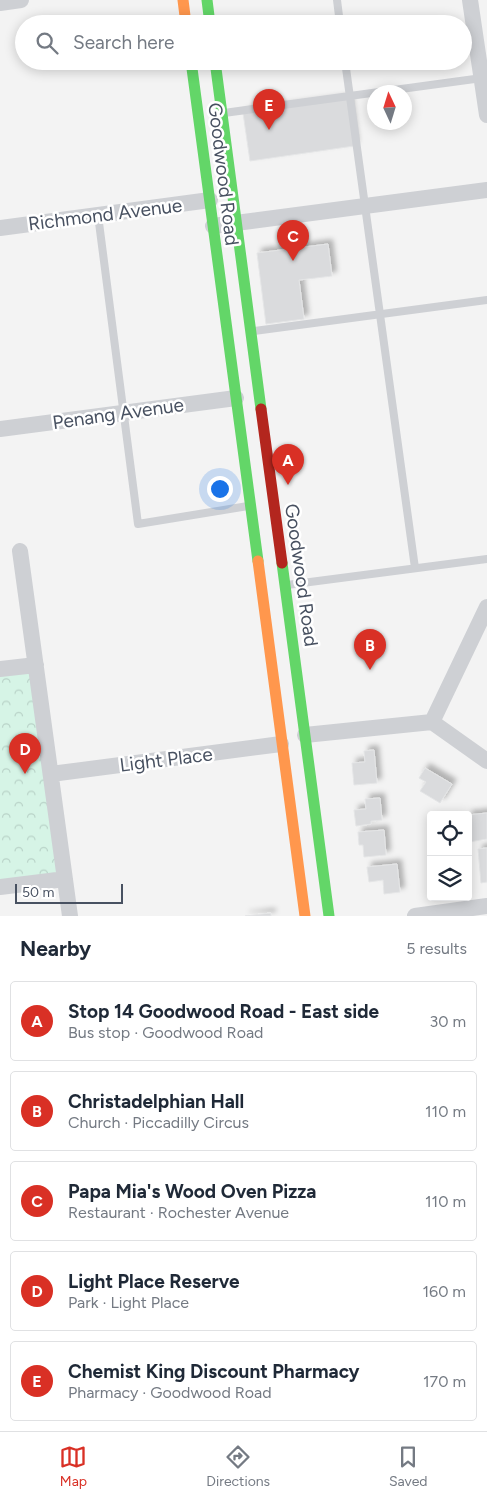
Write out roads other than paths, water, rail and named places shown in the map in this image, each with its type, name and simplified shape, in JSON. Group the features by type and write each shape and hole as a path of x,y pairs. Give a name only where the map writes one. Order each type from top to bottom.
{"main road":[{"path":"183,0 185,15"},
{"path":"207,0 209,15"},
{"name":"Goodwood Road","path":"192,70 250,505 271,569 285,585 329,916"},
{"name":"Goodwood Road","path":"216,70 251,332 271,569 281,744 305,916"}],"street":[{"path":"0,3 22,0"},
{"path":"470,0 484,77 487,115"},
{"path":"213,226 487,190"},
{"name":"Richmond Avenue","path":"0,228 210,200"},
{"name":"Penang Avenue","path":"0,429 236,398"},
{"path":"20,551 70,916"},
{"path":"432,722 487,607"},
{"path":"0,669 36,665"},
{"path":"305,735 432,722 487,761"},
{"name":"Light Place","path":"51,774 281,744"},
{"path":"0,887 65,879"},
{"path":"415,916 487,906"}],"lane":[{"path":"337,0 339,15"},
{"path":"346,70 415,568"},
{"path":"222,113 484,77"},
{"path":"98,215 138,524 250,505"},
{"path":"251,332 487,300"},
{"path":"285,585 487,559"}],"place":[{"name":"Chemist King Discount Pharmacy","path":"269,130"},
{"name":"Papa Mia's Wood Oven Pizza","path":"293,261"},
{"name":"Stop 14 Goodwood Road - East side","path":"288,485"},
{"name":"Christadelphian Hall","path":"370,670"},
{"name":"Light Place Reserve","path":"25,774"}]}
